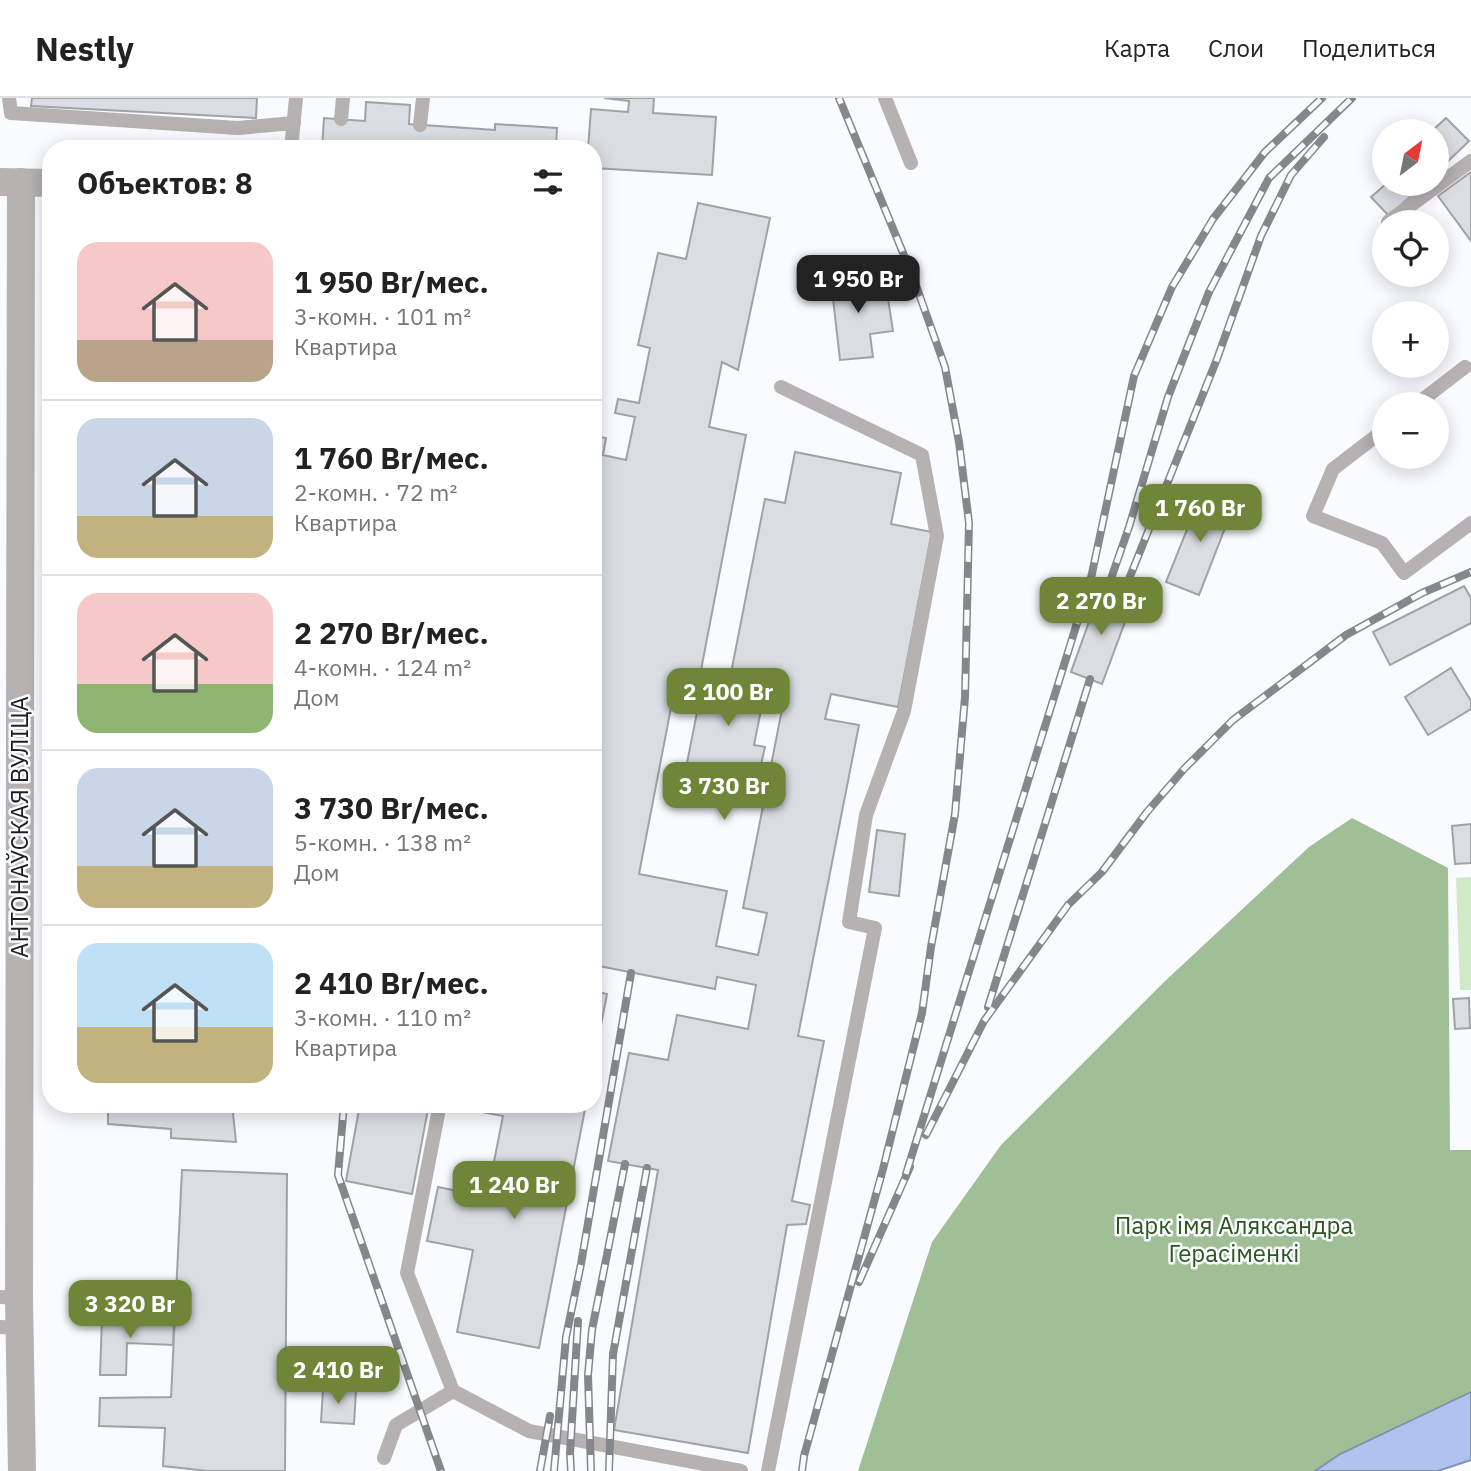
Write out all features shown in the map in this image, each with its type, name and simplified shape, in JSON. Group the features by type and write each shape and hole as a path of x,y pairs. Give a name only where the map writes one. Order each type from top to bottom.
{"street":[{"path":"11,182 42,183"},
{"name":"АНТОНАЎСКАЯ ВУЛІЦА","path":"11,182 15,1129 9,1298 22,1471"}],"lane":[{"path":"9,98 11,113 238,128 294,123"},
{"path":"292,140 296,98"},
{"path":"341,119 343,98"},
{"path":"420,125 423,98"},
{"path":"886,98 911,163"},
{"path":"1404,210 1471,160"},
{"path":"1433,392 1465,367"},
{"path":"768,1471 875,928 849,922 866,815 904,711 937,536 922,455 781,387"},
{"path":"1372,438 1333,469 1313,516 1382,543 1404,573 1471,523"},
{"path":"438,1113 407,1273 453,1391 529,1431 709,1468 741,1471"},
{"path":"384,1458 396,1425 453,1391"}],"green space":[{"name":"Парк імя Аляксандра Герасіменкі","path":"1352,818 1448,868 1450,1150 1471,1150 1471,1392 1340,1454 1315,1471 858,1471 932,1242 1001,1145 1164,982 1309,847"},
{"path":"1471,877 1471,990 1460,990 1456,878"}],"water":[{"path":"1471,1392 1471,1460 1438,1471 1315,1471 1340,1454"}],"building":[{"path":"32,98 257,98 256,118 31,106"},
{"path":"604,98 654,98 653,113 716,117 712,175 602,169 602,140 589,140 591,109 628,112 629,101"},
{"path":"366,102 410,105 409,124 495,130 495,124 557,128 556,140 323,140 324,118 365,121"},
{"path":"1449,121 1469,141 1449,160"},
{"path":"1471,172 1471,241 1438,196 1449,196 1449,188"},
{"path":"1411,196 1396,210 1383,210 1371,197"},
{"path":"698,203 770,218 738,370 722,362 709,427 746,435 697,691 675,687 639,874 727,891 716,946 758,955 767,913 743,908 787,684 731,673 765,499 785,503 795,452 901,473 891,524 932,532 898,707 831,694 825,719 859,725 798,1036 824,1041 792,1201 810,1205 806,1224 787,1225 748,1453 614,1430 658,1170 608,1161 629,1053 668,1060 677,1015 748,1029 756,985 717,977 715,989 602,967 602,437 606,438 603,455 626,460 635,417 615,413 618,399 639,403 650,348 638,345 658,253 686,259"},
{"path":"860,269 863,296 887,292 893,331 870,334 873,357 840,360 830,272"},
{"path":"1202,492 1234,505 1199,595 1166,582"},
{"path":"1464,586 1471,598 1471,623 1390,665 1373,632"},
{"path":"1100,591 1132,603 1102,684 1071,672"},
{"path":"1451,668 1471,701 1471,709 1428,735 1405,697"},
{"path":"705,672 766,685 754,745 765,747 757,782 686,768"},
{"path":"1471,824 1471,863 1455,864 1452,826"},
{"path":"877,830 905,834 899,896 869,892"},
{"path":"602,993 607,994 602,1020"},
{"path":"1469,998 1470,1028 1455,1029 1453,999"},
{"path":"108,1113 233,1113 236,1142 171,1138 171,1129 108,1124"},
{"path":"358,1113 427,1113 412,1194 346,1181"},
{"path":"487,1113 584,1113 539,1348 457,1332 473,1250 427,1241 438,1187 487,1197 503,1116"},
{"path":"182,1170 287,1174 285,1471 208,1471 163,1466 165,1428 99,1426 100,1398 171,1397"},
{"path":"102,1318 174,1320 173,1345 127,1343 126,1375 100,1375"},
{"path":"323,1389 356,1391 354,1424 321,1422"}],"railway":[{"path":"802,1471 922,1013 955,814 965,697 969,523 959,442 945,367 913,277 839,98"},
{"path":"906,1174 1091,578 1134,376 1172,287 1213,219 1265,152 1322,98"},
{"path":"1106,593 1168,397 1209,292 1269,178 1352,98"},
{"path":"1121,599 1217,359 1261,236 1291,175 1324,137"},
{"path":"926,1135 984,1021 1068,905 1102,872 1147,812 1184,769 1233,720 1346,635 1422,593 1471,572"},
{"path":"988,1007 1090,679"},
{"path":"554,1471 566,1337 631,973"},
{"path":"343,1113 338,1175 441,1471"},
{"path":"591,1471 588,1375 592,1330 625,1164"},
{"path":"859,1282 910,1167"},
{"path":"609,1471 613,1354 647,1168"},
{"path":"571,1471 578,1321"},
{"path":"540,1471 550,1416"}]}
